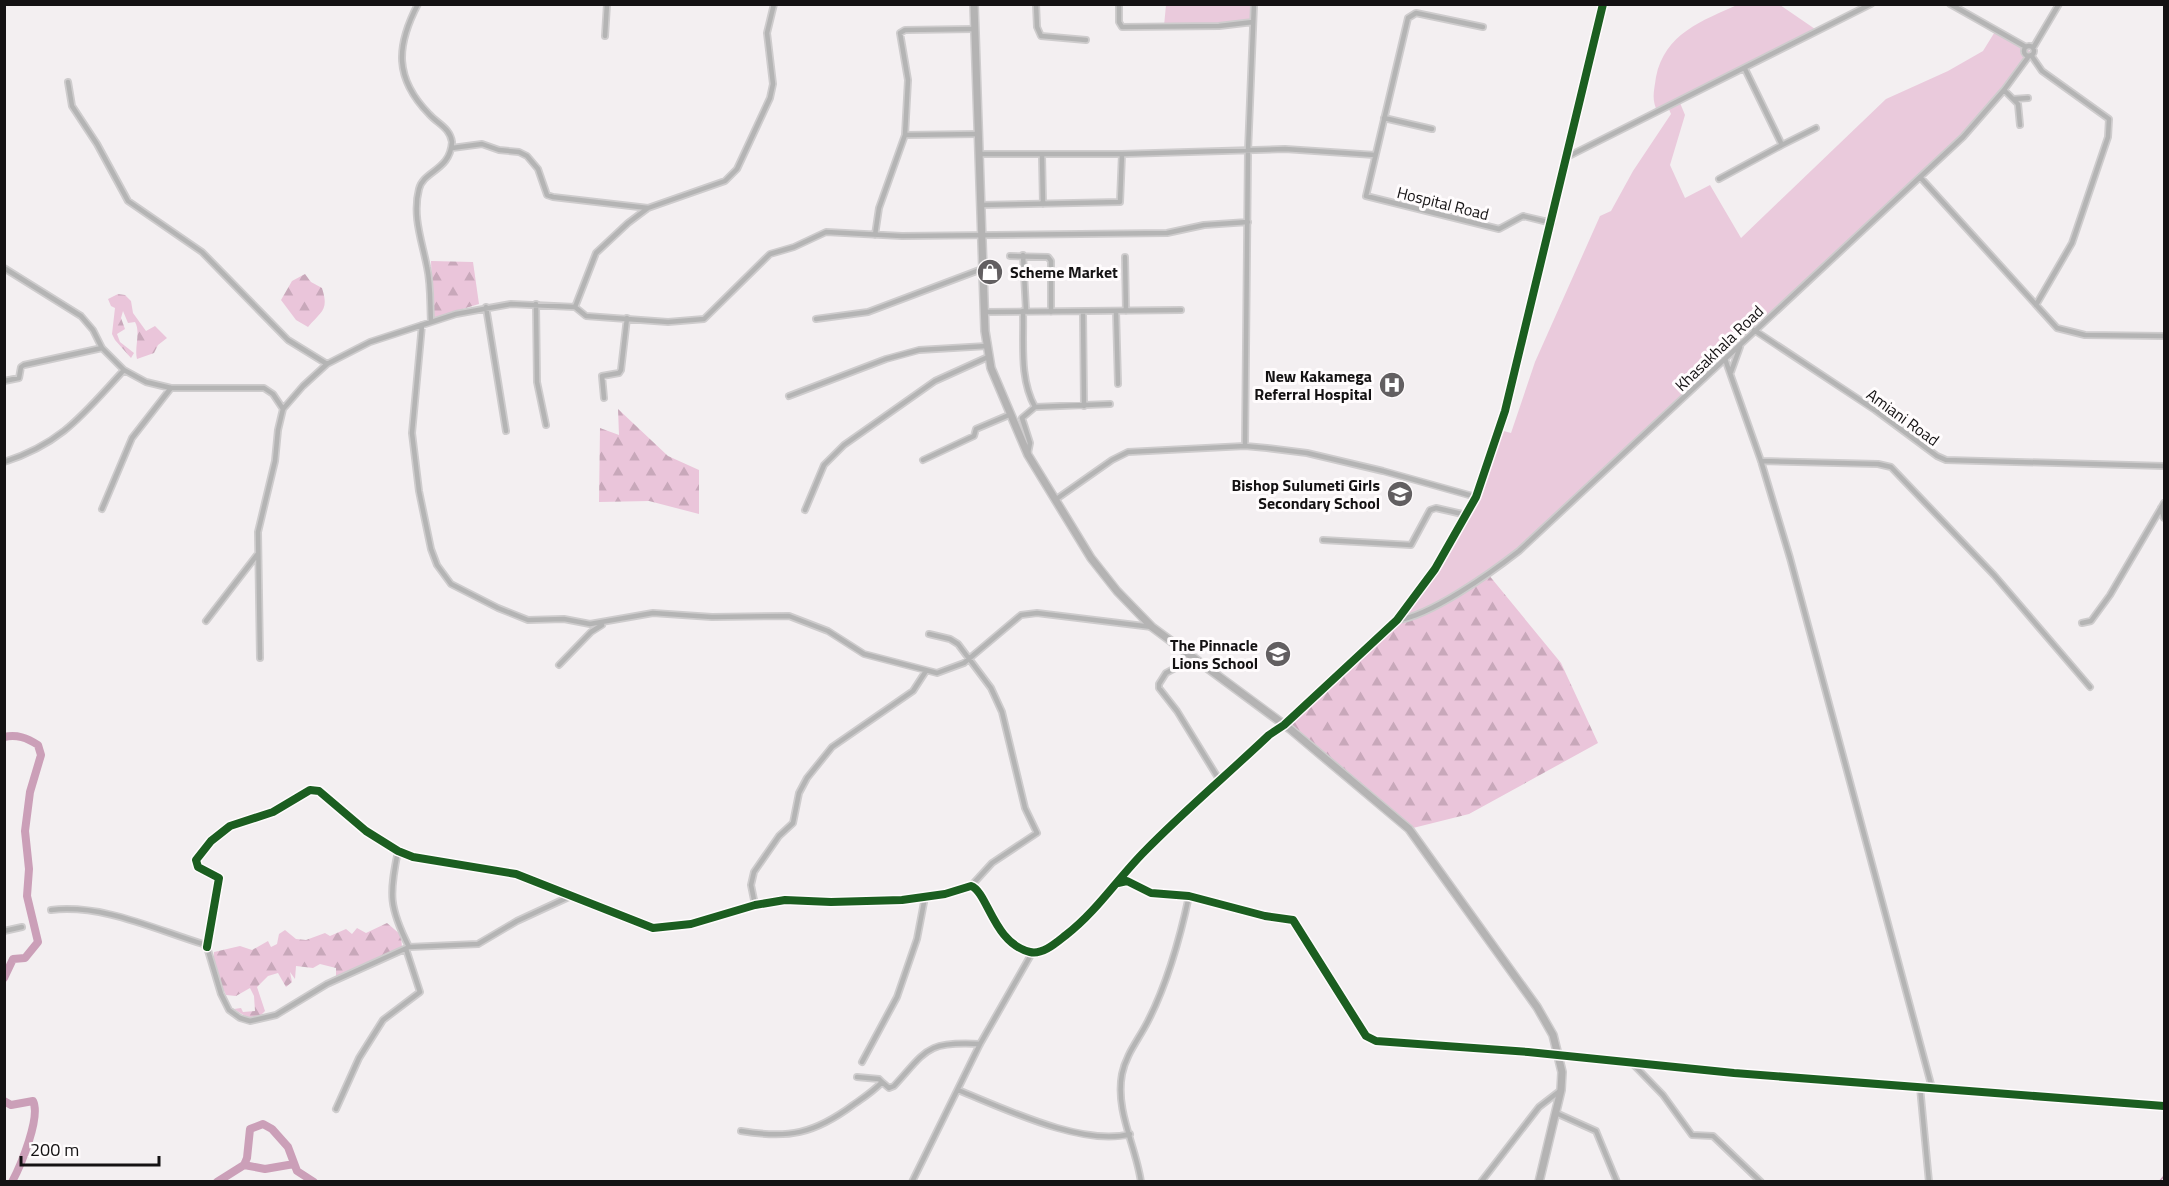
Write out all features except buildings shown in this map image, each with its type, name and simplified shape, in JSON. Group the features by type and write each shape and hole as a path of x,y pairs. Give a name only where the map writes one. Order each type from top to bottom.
{"main road":[{"path":"974,4 980,154 980,233 988,357 1009,415 1028,455 1054,501 1091,558 1117,591 1152,627 1192,659 1284,725 1409,829 1537,1007 1553,1035 1559,1055 1561,1090 1539,1182"}],"street":[{"path":"418,4 406,29 400,61 422,106 452,136 452,148 439,169 420,185 417,195 417,222 428,268 431,322"},
{"path":"605,36 607,4"},
{"path":"575,307 596,253 604,243 648,208 716,185 737,169 770,98 773,84 767,33 774,4"},
{"path":"1036,4 1036,27 1041,36 1086,40"},
{"path":"1119,4 1120,24 1125,27 1219,26 1253,22"},
{"path":"1245,446 1248,151 1254,4"},
{"path":"971,886 980,894 989,915 1003,934 1032,953 1043,951 1067,934 1118,883 1146,850 1397,620 1435,568 1476,497 1505,411 1604,4"},
{"path":"1568,157 1871,4"},
{"path":"1950,4 2026,47 2033,48 2059,4"},
{"path":"980,154 1122,154 1286,149 1375,155 1408,18 1411,14 1416,12 1483,27"},
{"path":"875,235 879,208 905,135 908,80 900,33 905,30 974,29"},
{"path":"2026,47 2024,51 2042,71 2109,119 2109,130 2102,158 2072,243 2036,305"},
{"name":"Khasakhala Road","path":"1397,620 1408,619 1425,611 1488,574 1519,551 1970,130 2004,90 2033,48"},
{"path":"1745,69 1782,145"},
{"path":"68,82 72,106 97,144 128,201 202,252 282,334 327,364"},
{"path":"2004,90 2018,104 2020,124"},
{"path":"2014,99 2028,98"},
{"path":"1384,118 1432,129"},
{"path":"1719,178 1816,128"},
{"path":"905,135 978,134"},
{"path":"452,148 482,144 499,150 519,152 534,163 547,195 553,197 648,208"},
{"path":"980,205 1120,202 1122,154"},
{"path":"1042,155 1043,204"},
{"name":"Hospital Road","path":"1375,155 1366,196 1499,229 1523,216 1552,223"},
{"path":"1920,177 2057,328 2068,333 2085,335 2164,336"},
{"path":"260,658 257,555 261,518 275,461 283,409 327,364 370,342 486,307 536,304 575,307 586,316 668,322 704,319 770,254 794,247 826,232 875,235 1167,233 1204,225 1248,222"},
{"path":"1023,255 1024,378 1027,394 1035,407"},
{"path":"1010,256 1046,256 1051,261 1051,312"},
{"path":"1125,257 1126,311"},
{"path":"4,268 81,316 93,330 102,348 124,370 146,382 171,387 264,388 273,394 283,409"},
{"path":"816,319 868,312 982,269"},
{"path":"536,304 537,382 546,425"},
{"path":"486,307 506,431"},
{"path":"984,312 1181,310"},
{"path":"1116,311 1118,384"},
{"path":"1083,312 1084,405"},
{"path":"604,398 602,376 619,373 621,370 627,318"},
{"path":"422,325 412,433 419,491 431,549 437,565 451,584 522,619 558,618 590,624 605,624 653,613 712,617 789,616 828,631 864,654 927,671 945,671 971,658 1022,615 1037,613 1152,627"},
{"name":"Amiani Road","path":"1754,330 1875,410 1932,453 1946,460 2164,466"},
{"path":"1731,372 1742,343"},
{"path":"789,396 886,358 919,350 987,346"},
{"path":"4,381 19,378 21,367 24,365 102,348"},
{"path":"805,510 824,465 844,445 935,381 988,357"},
{"path":"1725,359 1761,461 1791,558 1932,1088"},
{"path":"4,462 48,443 65,432 82,418 124,370"},
{"path":"102,509 132,438 171,387"},
{"path":"1028,455 1030,443 1022,418 1035,407 1110,404"},
{"path":"923,460 974,436 976,429 1009,415"},
{"path":"1054,501 1128,452 1245,446 1307,453 1433,483 1476,497"},
{"path":"1761,461 1869,464 1891,467 1994,575 2090,687"},
{"path":"2163,505 2164,518"},
{"path":"2082,623 2091,621 2110,595 2163,505"},
{"path":"1323,540 1411,545 1430,510 1436,508 1467,515"},
{"path":"206,621 257,555"},
{"path":"559,665 591,632 605,624"},
{"path":"571,896 517,921 478,944 407,948 327,984 276,1015 250,1021 240,1018 229,1010 221,994 207,947 219,878 198,867 196,860 211,841 230,826 273,812 303,792 319,791 334,806 398,851 422,859 516,874 653,928 691,924 755,905 785,900 831,902 925,897 971,886 992,863 1037,833 1025,808 1002,712 991,688 971,658 950,639 929,634"},
{"path":"1192,659 1164,675 1160,680 1160,688 1177,711 1220,781"},
{"path":"755,905 751,885 754,872 779,836 793,823 799,794 807,778 832,747 913,691 927,671"},
{"path":"336,1109 359,1058 383,1020 420,992 392,905 391,891 398,851"},
{"path":"1118,883 1127,881 1151,893 1189,896 1265,916 1293,920 1366,1036 1372,1040 1559,1055 1734,1073 2164,1106"},
{"path":"1141,1182 1122,1102 1122,1075 1128,1057 1148,1021 1181,936 1189,896"},
{"path":"862,1062 897,997 917,939 925,897"},
{"path":"51,910 83,909 109,914 207,947"},
{"path":"4,931 22,927"},
{"path":"912,1182 980,1044 1032,953"},
{"path":"857,1077 878,1078 889,1088 894,1086 920,1056 933,1047 947,1044 980,1044"},
{"path":"1631,1062 1663,1095 1692,1135 1713,1136 1761,1182"},
{"path":"741,1131 779,1135 807,1132 839,1116 882,1082"},
{"path":"1920,1086 1929,1182"},
{"path":"958,1090 1079,1134 1115,1138 1130,1134"},
{"path":"1481,1182 1539,1107 1561,1090"},
{"path":"1556,1113 1596,1131 1617,1182"}],"shaded area":[{"path":"1739,4 1780,5 1815,29 1678,98 1685,115 1670,165 1685,198 1710,185 1741,238 1886,99 1948,71 1983,51 1996,30 2030,51 1981,114 1919,177 1723,355 1687,394 1500,566 1447,598 1397,622 1437,569 1470,511 1500,430 1511,433 1535,362 1600,216 1611,211 1633,171 1671,114 1668,107 1658,113 1654,104 1656,77 1668,49 1687,30"},
{"path":"1166,5 1254,5 1253,22 1164,26"}],"green space":[{"path":"431,261 473,262 479,304 433,318"},
{"path":"305,274 311,282 322,288 325,301 323,310 308,327 296,320 281,300 292,281"},
{"path":"118,294 125,295 131,301 133,313 146,331 155,326 167,338 158,345 154,353 137,359 137,326 135,322 128,323 123,311 121,318 125,329 117,334 120,342 134,353 131,358 115,340 112,334 115,308 111,306 108,299"},
{"path":"618,409 668,456 699,470 699,514 649,501 599,502 600,428 619,435"},
{"path":"1488,574 1561,663 1598,743 1469,814 1409,829 1284,725 1397,622 1447,598"},
{"path":"387,923 401,935 402,947 397,951 336,977 336,968 320,964 313,968 296,966 295,979 290,972 292,982 286,987 278,973 268,976 257,987 265,1011 259,1017 248,1018 234,1009 241,1008 243,1012 255,1011 254,996 250,988 236,996 226,995 213,968 214,952 240,946 252,950 268,941 271,947 277,944 279,934 285,930 296,939 306,940 325,933 330,936 346,929 352,934 357,928 366,933"}],"waterway":[{"path":"4,737 18,736 30,740 38,745 41,755 30,792 25,831 29,869 27,896 38,942 25,958 13,959 4,978"},
{"path":"4,1101 11,1105 33,1101 35,1108 29,1141 12,1182"},
{"path":"217,1182 244,1165 247,1158 250,1129 263,1124 272,1129 288,1147 297,1171 314,1182"},
{"path":"244,1165 265,1169 294,1164"},
{"path":"2159,1182 2164,1176"}],"cycle path":[{"path":"207,947 219,878 198,867 196,860 211,841 230,826 273,812 310,790 319,791 366,831 398,851 413,857 516,874 653,928 691,924 755,905 785,900 831,902 902,900 945,894 971,886 977,890 1000,929 1018,947 1030,952 1040,952 1054,944 1088,916 1135,861 1175,821 1269,735 1284,725 1397,620 1435,569 1476,497 1505,411 1603,4"},
{"path":"1118,883 1127,881 1151,893 1189,896 1265,916 1293,920 1366,1036 1376,1041 1528,1052 1734,1073 2164,1106"}],"place":[{"name":"Scheme Market","path":"990,272"},
{"name":"New Kakamega Referral Hospital","path":"1392,385"},
{"name":"Bishop Sulumeti Girls Secondary School","path":"1400,494"},
{"name":"The Pinnacle Lions School","path":"1278,654"}]}
